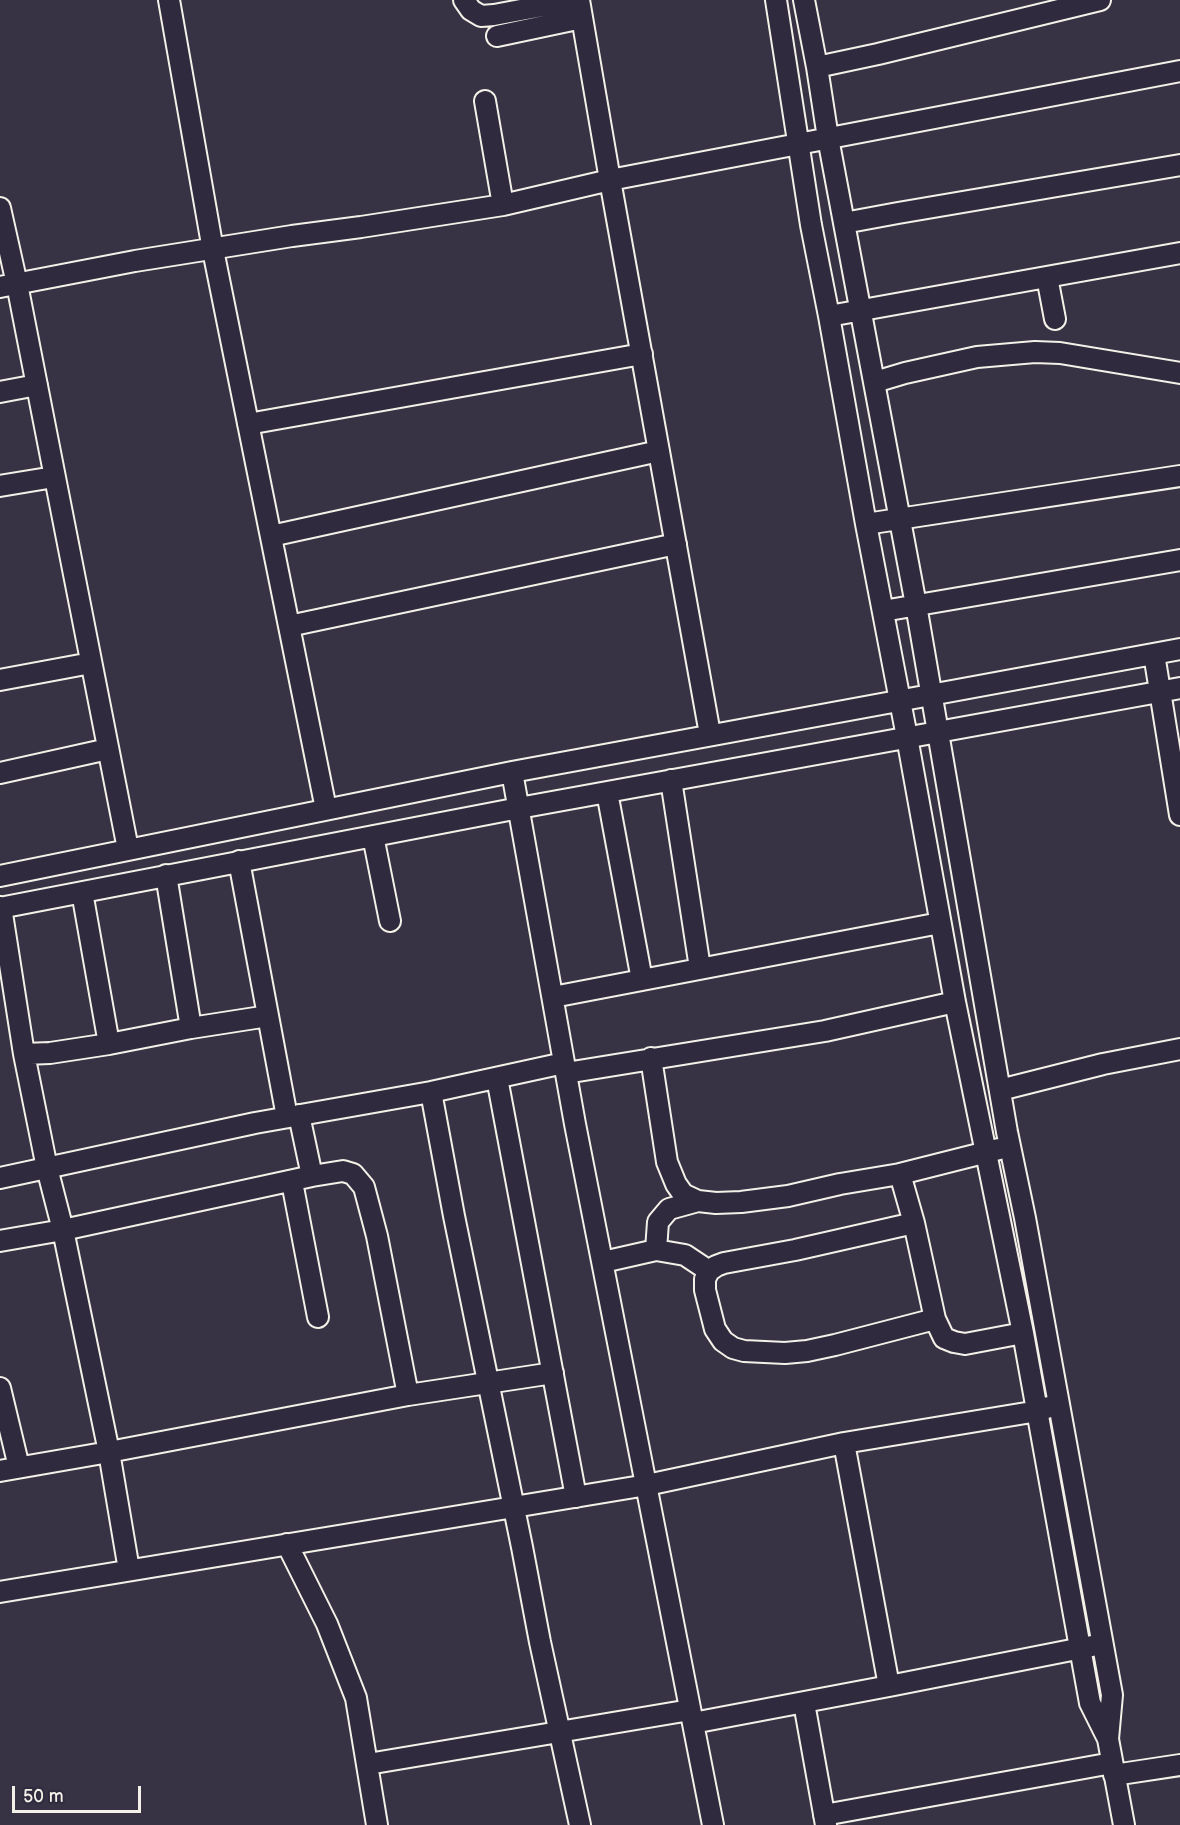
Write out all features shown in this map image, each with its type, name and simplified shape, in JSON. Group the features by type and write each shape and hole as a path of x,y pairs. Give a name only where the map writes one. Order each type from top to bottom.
{"street":[{"path":"170,0 213,250 326,809"},
{"path":"464,0 471,10 481,16 579,6"},
{"path":"776,0 811,225 908,737 955,1002 1023,1333 1090,1703 1108,1739"},
{"path":"804,0 916,605 1010,1146 1112,1695 1108,1739 1124,1825"},
{"path":"818,67 1100,0"},
{"path":"497,36 579,6"},
{"path":"579,6 710,734"},
{"path":"9,286 135,261 503,205 610,180 1180,71"},
{"path":"485,102 503,205"},
{"path":"844,223 1180,165"},
{"path":"0,208 9,286 37,385 128,849"},
{"path":"829,316 1180,253"},
{"path":"1047,277 1055,319"},
{"path":"875,382 927,367 977,357 1035,352 1060,353 1180,373"},
{"path":"248,424 642,354"},
{"path":"0,392 37,385"},
{"path":"271,536 659,451"},
{"path":"866,524 1180,476"},
{"path":"0,486 54,477"},
{"path":"289,626 676,544"},
{"path":"883,610 1180,560"},
{"path":"0,876 512,772 1180,649"},
{"path":"1154,654 1180,815"},
{"path":"0,680 91,663"},
{"path":"129,1570 109,1452 24,1054 1,908 519,808 1180,688"},
{"path":"0,772 108,749"},
{"path":"512,772 565,1068 713,1825"},
{"path":"670,780 700,968"},
{"path":"607,792 642,980"},
{"path":"373,836 390,921"},
{"path":"238,861 268,1016 293,1116 312,1176"},
{"path":"166,875 192,1028"},
{"path":"82,892 109,1044"},
{"path":"553,997 940,923"},
{"path":"0,1178 293,1116 432,1092 496,1078 740,1046 955,1002"},
{"path":"24,1054 50,1053 109,1044 268,1016"},
{"path":"1000,1090 1103,1064 1180,1049"},
{"path":"651,1058 667,1162 683,1194 698,1201 741,1202 788,1196 900,1174 1010,1146"},
{"path":"496,1078 576,1497"},
{"path":"432,1092 488,1383 559,1733 580,1825"},
{"path":"0,1241 63,1230 312,1176 343,1171 353,1174 364,1187 408,1395"},
{"path":"900,1174 914,1223 935,1319 945,1338 954,1342 980,1342 1023,1333"},
{"path":"292,1182 318,1317"},
{"path":"656,1250 658,1222 669,1209 698,1201"},
{"path":"914,1223 795,1250 724,1263 709,1271 705,1279 705,1290 715,1329 723,1341 744,1351 785,1353 807,1350 935,1319"},
{"path":"603,1262 656,1250 685,1255 709,1271"},
{"path":"0,1388 9,1469 408,1395 553,1373"},
{"path":"0,1592 647,1485 844,1443 1038,1411 1059,1403"},
{"path":"844,1443 889,1686"},
{"path":"287,1544 344,1662 356,1698 377,1825"},
{"path":"368,1764 559,1733 804,1703 1102,1644"},
{"path":"804,1703 825,1820 1113,1769 1180,1765"}]}
